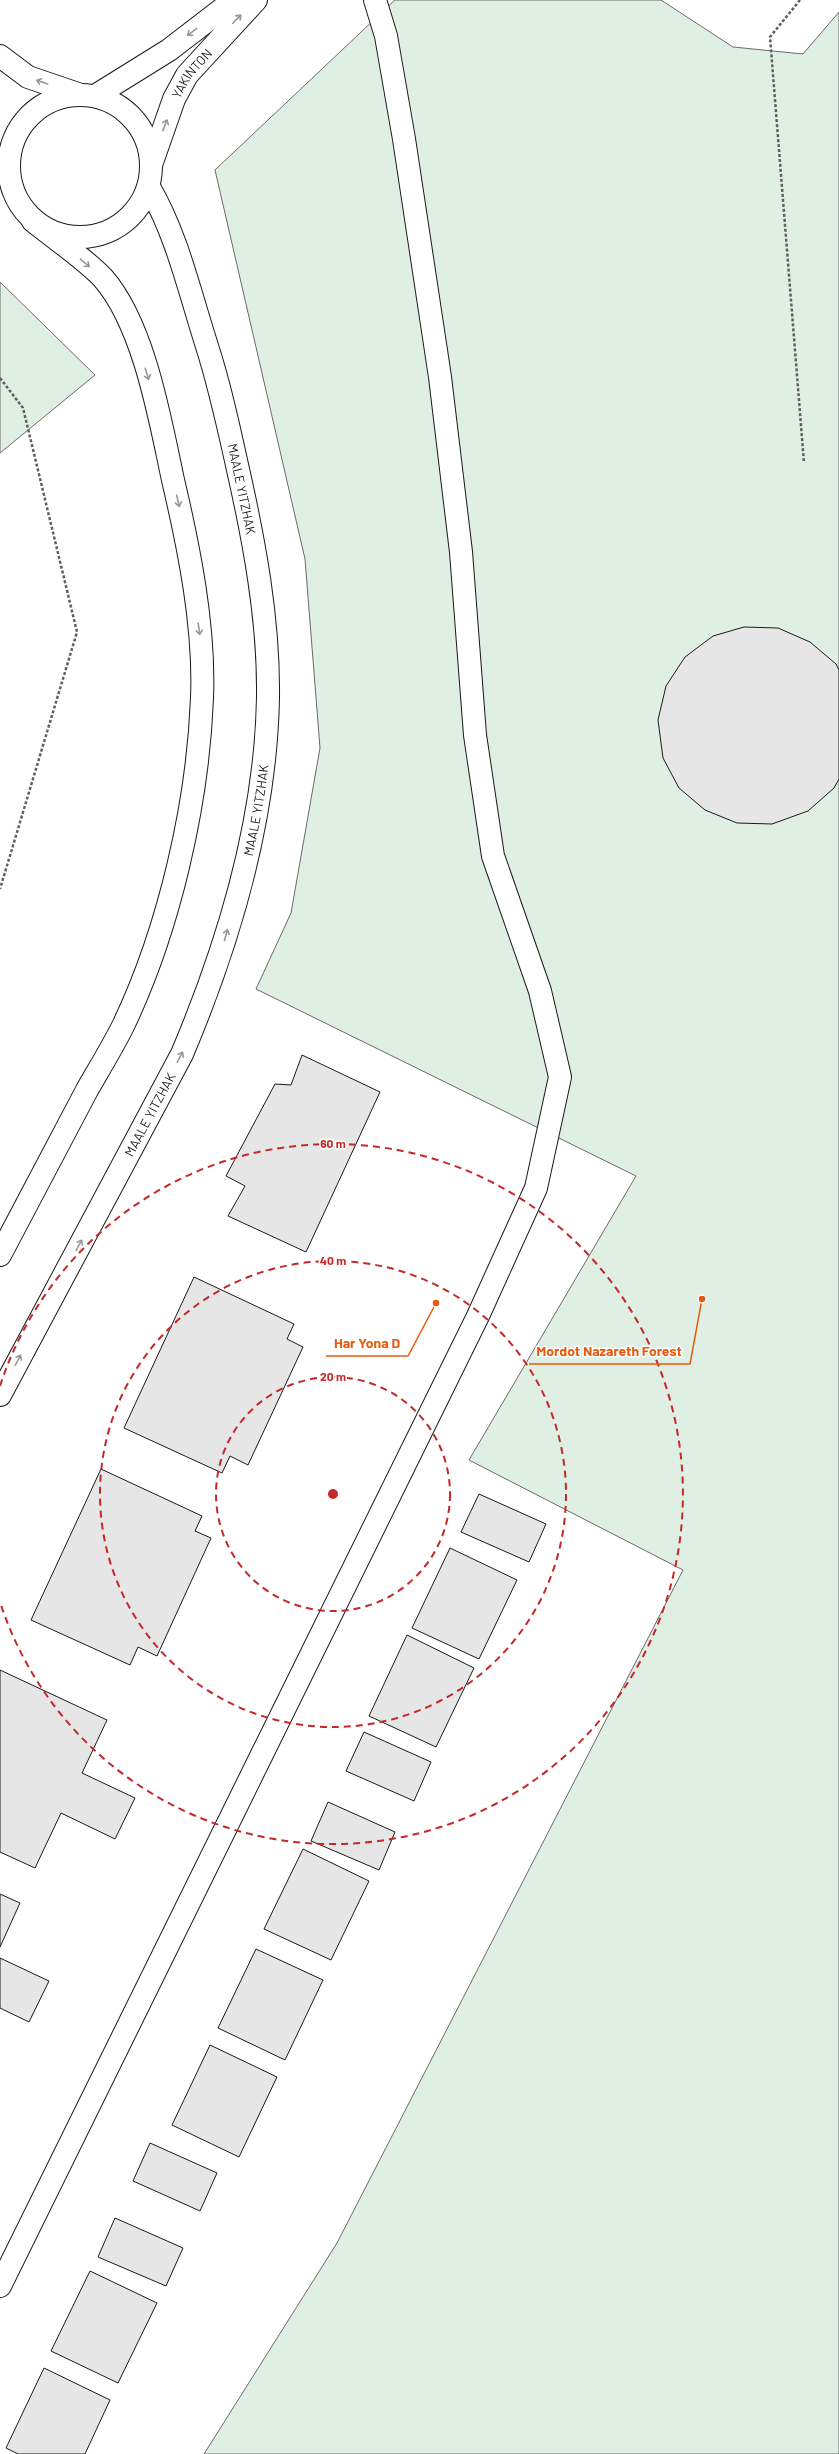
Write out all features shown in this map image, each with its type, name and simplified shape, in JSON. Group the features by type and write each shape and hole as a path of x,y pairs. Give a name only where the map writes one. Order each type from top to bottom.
{"street":[{"name":"YAKINTON","path":"87,95 169,50 234,0"},
{"name":"YAKINTON","path":"152,162 174,99 187,75 221,35 256,0"},
{"path":"0,2286 478,1316 536,1188 560,1077 540,991 493,856 476,735 461,552 440,377 386,36 375,0"},
{"path":"0,56 28,77 87,95 104,98 125,110 147,138 152,162 150,187 138,209 120,226 104,234 79,238 55,234 33,220"},
{"path":"0,1255 123,1026 143,977 162,922 188,819 197,755 202,696 200,639 183,524 155,400 136,339 120,304 102,278 33,220 18,202 5,173 9,154 18,130 34,111 54,99 87,95"},
{"name":"MAALE YITZHAK","path":"0,1395 182,1054 205,1001 241,881 254,822 263,761 268,697 265,633 247,511 219,382 174,238 164,213 150,187"}],"path":[{"path":"800,0 770,38 804,463"},
{"path":"0,378 23,408 77,632 0,889"}],"green space":[{"path":"395,0 661,0 733,47 803,54 839,12 839,2454 204,2454 337,2243 683,1570 469,1460 636,1176 256,989 291,913 320,748 305,559 215,170"},
{"path":"0,282 95,375 0,453"}],"building":[{"path":"744,627 778,628 810,642 836,664 839,670 839,779 834,788 808,811 772,824 737,823 705,810 679,788 663,758 658,720 666,686 685,657 713,636"},
{"path":"302,1055 380,1092 306,1252 228,1216 245,1186 226,1176 275,1084 291,1085"},
{"path":"194,1277 294,1324 287,1339 303,1347 248,1465 230,1456 222,1473 124,1428"},
{"path":"101,1469 202,1516 195,1531 211,1538 157,1656 138,1647 130,1665 31,1620"},
{"path":"479,1494 546,1524 529,1562 461,1532"},
{"path":"450,1548 517,1580 479,1659 412,1628"},
{"path":"407,1635 474,1668 436,1747 369,1716"},
{"path":"0,1670 107,1720 82,1773 135,1798 115,1839 61,1813 35,1868 0,1852"},
{"path":"364,1732 431,1762 414,1801 346,1771"},
{"path":"328,1802 395,1832 379,1870 311,1841"},
{"path":"303,1849 369,1881 331,1960 264,1929"},
{"path":"0,1894 20,1903 0,1947"},
{"path":"256,1949 323,1980 285,2060 218,2028"},
{"path":"0,1958 49,1981 29,2022 0,2008"},
{"path":"210,2045 277,2077 239,2157 172,2125"},
{"path":"150,2143 217,2173 200,2211 133,2181"},
{"path":"115,2218 183,2248 166,2286 98,2257"},
{"path":"90,2271 157,2303 118,2383 51,2351"},
{"path":"44,2368 110,2400 85,2454 18,2454 6,2448"}],"place":[{"name":"Mordot Nazareth Forest","path":"702,1299"},
{"name":"Har Yona D","path":"436,1303"}]}
